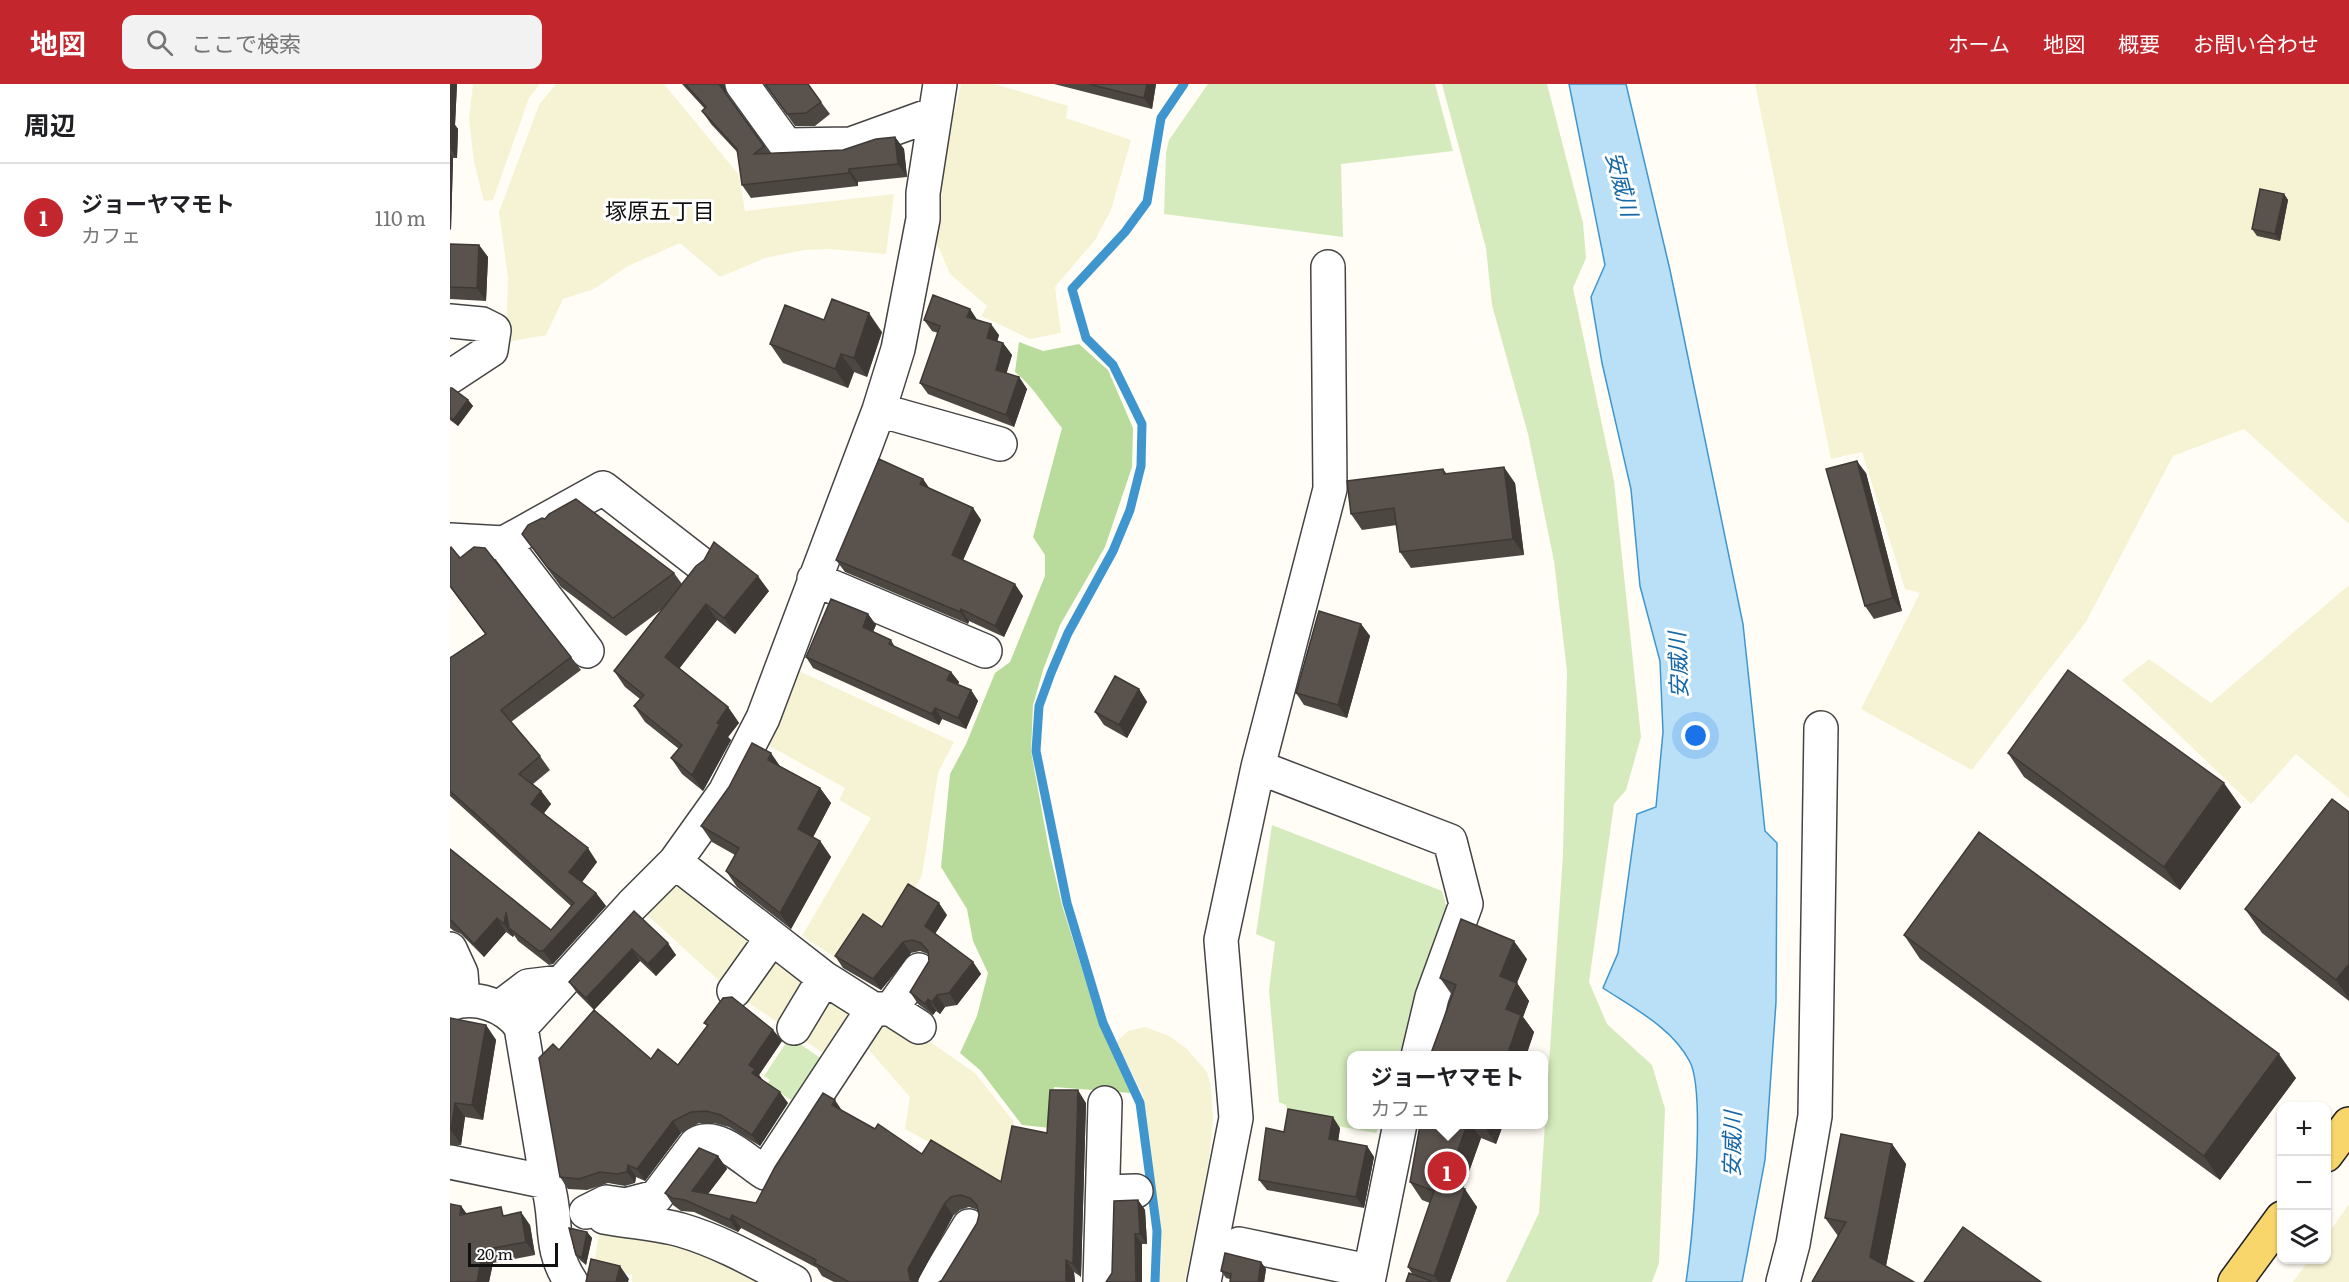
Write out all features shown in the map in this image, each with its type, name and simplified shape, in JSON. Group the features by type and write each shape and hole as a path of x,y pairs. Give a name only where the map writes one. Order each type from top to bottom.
{"main road":[{"path":"2331,1148 2349,1124"},
{"path":"2235,1282 2277,1225"}],"street":[{"path":"742,84 786,145 851,144 937,99"},
{"path":"571,1282 558,1262 550,1192 510,1018 528,986 561,982 675,862 725,792 763,718 879,410 898,349 922,219 923,193 937,99"},
{"path":"1204,1282 1236,1118 1221,940 1258,767 1330,489 1328,267"},
{"path":"450,321 482,324 494,330 491,350 450,377"},
{"path":"879,410 1000,444"},
{"path":"450,540 504,543 603,488 701,564"},
{"path":"504,543 587,651"},
{"path":"814,579 985,651"},
{"path":"1783,1282 1793,1245 1815,1116 1821,728"},
{"path":"1258,767 1450,841 1466,904 1432,997 1419,1051"},
{"path":"675,862 824,978 919,1027"},
{"path":"735,991 771,939"},
{"path":"450,949 461,973 456,1002 478,1000 510,1018"},
{"path":"586,1212 606,1202 636,1203 656,1197 696,1144 702,1141 714,1140 765,1173 853,1039 919,970"},
{"path":"794,1028 824,978"},
{"path":"1100,1282 1120,1191 1105,1103"},
{"path":"1239,1244 1368,1276 1399,1129"},
{"path":"450,1162 550,1192 586,1212 669,1227 703,1237 759,1262 794,1282"},
{"path":"935,1282 969,1226"}],"shaded area":[{"path":"473,84 540,84 529,98 493,200 484,201 474,162 469,119"},
{"path":"556,84 664,84 739,175 745,211 894,194 886,254 829,249 804,250 765,258 720,277 680,243 628,266 594,289 563,299 546,335 506,342 508,278 499,212 539,105"},
{"path":"961,84 995,84 1068,106 1066,118 1131,140 1111,210 1095,240 1055,287 1061,333 1030,339 981,316 987,306 950,274 936,241 940,171"},
{"path":"1755,84 2349,84 2349,524 2244,429 2173,456 2086,622 1972,770 1861,709 1920,593 1905,589 1862,452 1831,459"},
{"path":"2349,585 2349,798 2296,754 2251,804 2122,680 2149,659 2211,703"},
{"path":"799,671 954,742 938,773 922,875 892,928 870,918 842,962 802,936 871,818 839,800 845,788 768,745"},
{"path":"678,876 759,941 726,987 644,912"},
{"path":"773,952 809,979 787,1029 742,998"},
{"path":"821,992 862,1012 832,1059 796,1035"},
{"path":"877,1018 917,1045 923,1037 975,1073 1014,1122 1001,1182 905,1129 910,1097 862,1042"},
{"path":"1145,1027 1169,1036 1186,1048 1207,1072 1211,1087 1213,1120 1209,1159 1185,1282 1159,1282 1162,1255 1143,1095 1116,1042 1128,1031"},
{"path":"2349,1204 2349,1282 2293,1282 2306,1264 2331,1264 2331,1229"},
{"path":"601,1222 655,1234 772,1282 632,1282 632,1275 594,1265"}],"green space":[{"path":"1208,84 1435,84 1453,151 1341,164 1343,237 1164,214 1166,153 1169,140"},
{"path":"1442,84 1547,84 1583,223 1586,258 1573,288 1614,481 1641,737 1626,790 1614,804 1589,982 1607,1024 1652,1065 1665,1109 1659,1263 1652,1282 1506,1282 1539,1213 1545,1129 1548,1129 1548,1079 1563,855 1567,671 1554,561 1528,434 1492,305 1486,248"},
{"path":"1019,342 1043,351 1079,344 1108,370 1133,428 1132,467 1105,547 1060,625 1043,670 1033,705 1031,751 1049,850 1062,905 1100,1026 1131,1093 1054,1087 1051,1128 1022,1125 980,1070 960,1053 977,1016 988,973 973,941 967,909 941,867 950,774 966,744 995,673 1010,662 1045,576 1045,555 1033,537 1062,428 1034,391 1015,372"},
{"path":"1272,825 1442,891 1449,916 1405,1051 1347,1051 1347,1128 1288,1117 1286,1105 1279,1102 1269,990 1275,942 1256,934"},
{"path":"790,1037 829,1064 800,1106 767,1084 770,1080 764,1076"},
{"path":"1354,1129 1378,1129 1376,1133"}],"water":[{"name":"安威川","path":"1569,84 1626,84 1670,270 1743,624 1765,831 1777,843 1776,1002 1765,1160 1742,1282 1686,1282 1696,1169 1695,1079 1690,1062 1683,1050 1663,1029 1603,988 1618,953 1637,814 1656,807 1663,732 1660,661 1640,586 1631,489 1602,363 1591,297 1605,265"}],"building":[{"path":"685,84 719,84 764,146 754,154 843,150 876,139 895,137 898,164 849,169 849,173 742,185 737,149 702,111 706,107"},
{"path":"765,84 808,84 821,102 806,113 787,114"},
{"path":"1089,84 1147,84 1144,98"},
{"path":"2260,189 2284,194 2275,234 2252,229"},
{"path":"450,244 479,245 477,288 450,287"},
{"path":"933,295 970,309 967,317 991,324 987,338 1003,343 996,370 1019,377 1006,415 920,383 940,326 924,320"},
{"path":"832,299 869,313 854,358 841,354 835,369 770,344 785,305 824,320"},
{"path":"450,388 468,400 453,420 450,417"},
{"path":"879,459 923,479 920,484 973,508 952,555 1015,584 995,626 961,609 960,612 836,560"},
{"path":"1857,461 1893,598 1865,606 1826,469"},
{"path":"1504,467 1513,539 1400,552 1394,508 1351,514 1347,481 1443,469 1444,474"},
{"path":"576,499 674,573 613,618 548,568 522,534 528,525 542,518 545,519 549,514"},
{"path":"714,542 758,576 724,618 706,604 665,657 728,707 717,723 720,724 692,775 671,758 682,745 634,706 644,695 614,671 696,566 704,560"},
{"path":"451,547 460,558 474,547 485,548 571,657 501,710 540,756 519,774 541,791 531,804 588,848 569,872 596,893 543,951 539,951 509,928 506,912 504,924 497,918 474,944 450,920 450,849 551,930 574,903 450,791 450,658 486,634 450,586"},
{"path":"831,599 868,614 863,627 891,640 889,644 951,672 947,680 971,690 958,718 935,708 932,714 806,657"},
{"path":"1319,611 1361,624 1338,705 1296,693"},
{"path":"2068,670 2224,783 2164,867 2008,753"},
{"path":"1115,676 1139,689 1119,725 1095,712"},
{"path":"752,743 771,753 768,760 820,788 798,829 820,841 780,913 726,871 739,848 701,826 729,787"},
{"path":"2332,799 2349,812 2349,964 2336,980 2245,909"},
{"path":"1979,832 2279,1054 2204,1156 1904,935"},
{"path":"908,884 939,903 925,926 973,962 949,993 937,995 932,1002 928,999 925,1004 910,992 929,961 928,951 921,943 912,940 903,942 873,979 835,956 863,914 882,927"},
{"path":"634,911 668,943 648,964 632,949 586,998 569,982"},
{"path":"1461,919 1514,941 1500,976 1517,983 1506,1009 1521,1015 1509,1051 1432,1051 1456,985 1440,978"},
{"path":"732,997 773,1030 749,1065 755,1069 752,1073 780,1092 752,1135 721,1115 706,1111 691,1112 673,1121 637,1169 628,1165 627,1172 617,1174 600,1172 579,1179 560,1177 539,1058 553,1044 559,1050 594,1010 651,1059 658,1049 678,1065 708,1025 704,1023 723,998"},
{"path":"450,1018 486,1025 472,1105 455,1103 451,1130 450,1130"},
{"path":"1050,1090 1078,1090 1073,1264 1066,1260 1066,1282 939,1282 977,1223 979,1215 977,1205 970,1198 960,1195 951,1197 945,1203 908,1269 913,1282 849,1282 814,1263 816,1260 732,1215 730,1220 685,1200 672,1198 665,1193 699,1148 718,1156 692,1191 756,1203 775,1167 823,1093 835,1100 832,1105 875,1129 878,1124 922,1154 931,1140 1001,1182 1012,1126 1047,1133"},
{"path":"1288,1109 1333,1117 1329,1139 1367,1146 1356,1197 1259,1180 1266,1128 1284,1132"},
{"path":"1419,1129 1466,1129 1446,1183 1465,1189 1434,1276 1408,1267 1434,1191 1410,1182"},
{"path":"1841,1134 1892,1144 1870,1257 1914,1282 1812,1282 1846,1222 1825,1218"},
{"path":"1138,1200 1140,1234 1135,1234 1136,1282 1106,1282 1112,1273 1114,1201"},
{"path":"450,1204 461,1206 460,1215 501,1207 503,1216 521,1212 526,1242 483,1250 477,1282 450,1282"},
{"path":"1963,1227 2041,1282 1924,1282"},
{"path":"569,1228 587,1232 582,1258 576,1255"},
{"path":"1225,1253 1261,1262 1258,1282 1230,1282 1231,1274 1221,1271"},
{"path":"591,1259 620,1266 616,1282 586,1282"},
{"path":"1409,1273 1431,1281 1431,1282 1406,1282"}],"waterway":[{"path":"1155,1282 1157,1231 1140,1103 1103,1023 1067,903 1036,751 1039,706 1051,673 1068,633 1113,551 1130,510 1141,466 1142,424 1113,365 1086,338 1072,289 1125,232 1147,202 1161,118 1184,84"}],"place":[{"name":"ジョーヤマモト","path":"1447,1171"}],"district":[{"name":"塚原五丁目","path":"660,211"}]}
